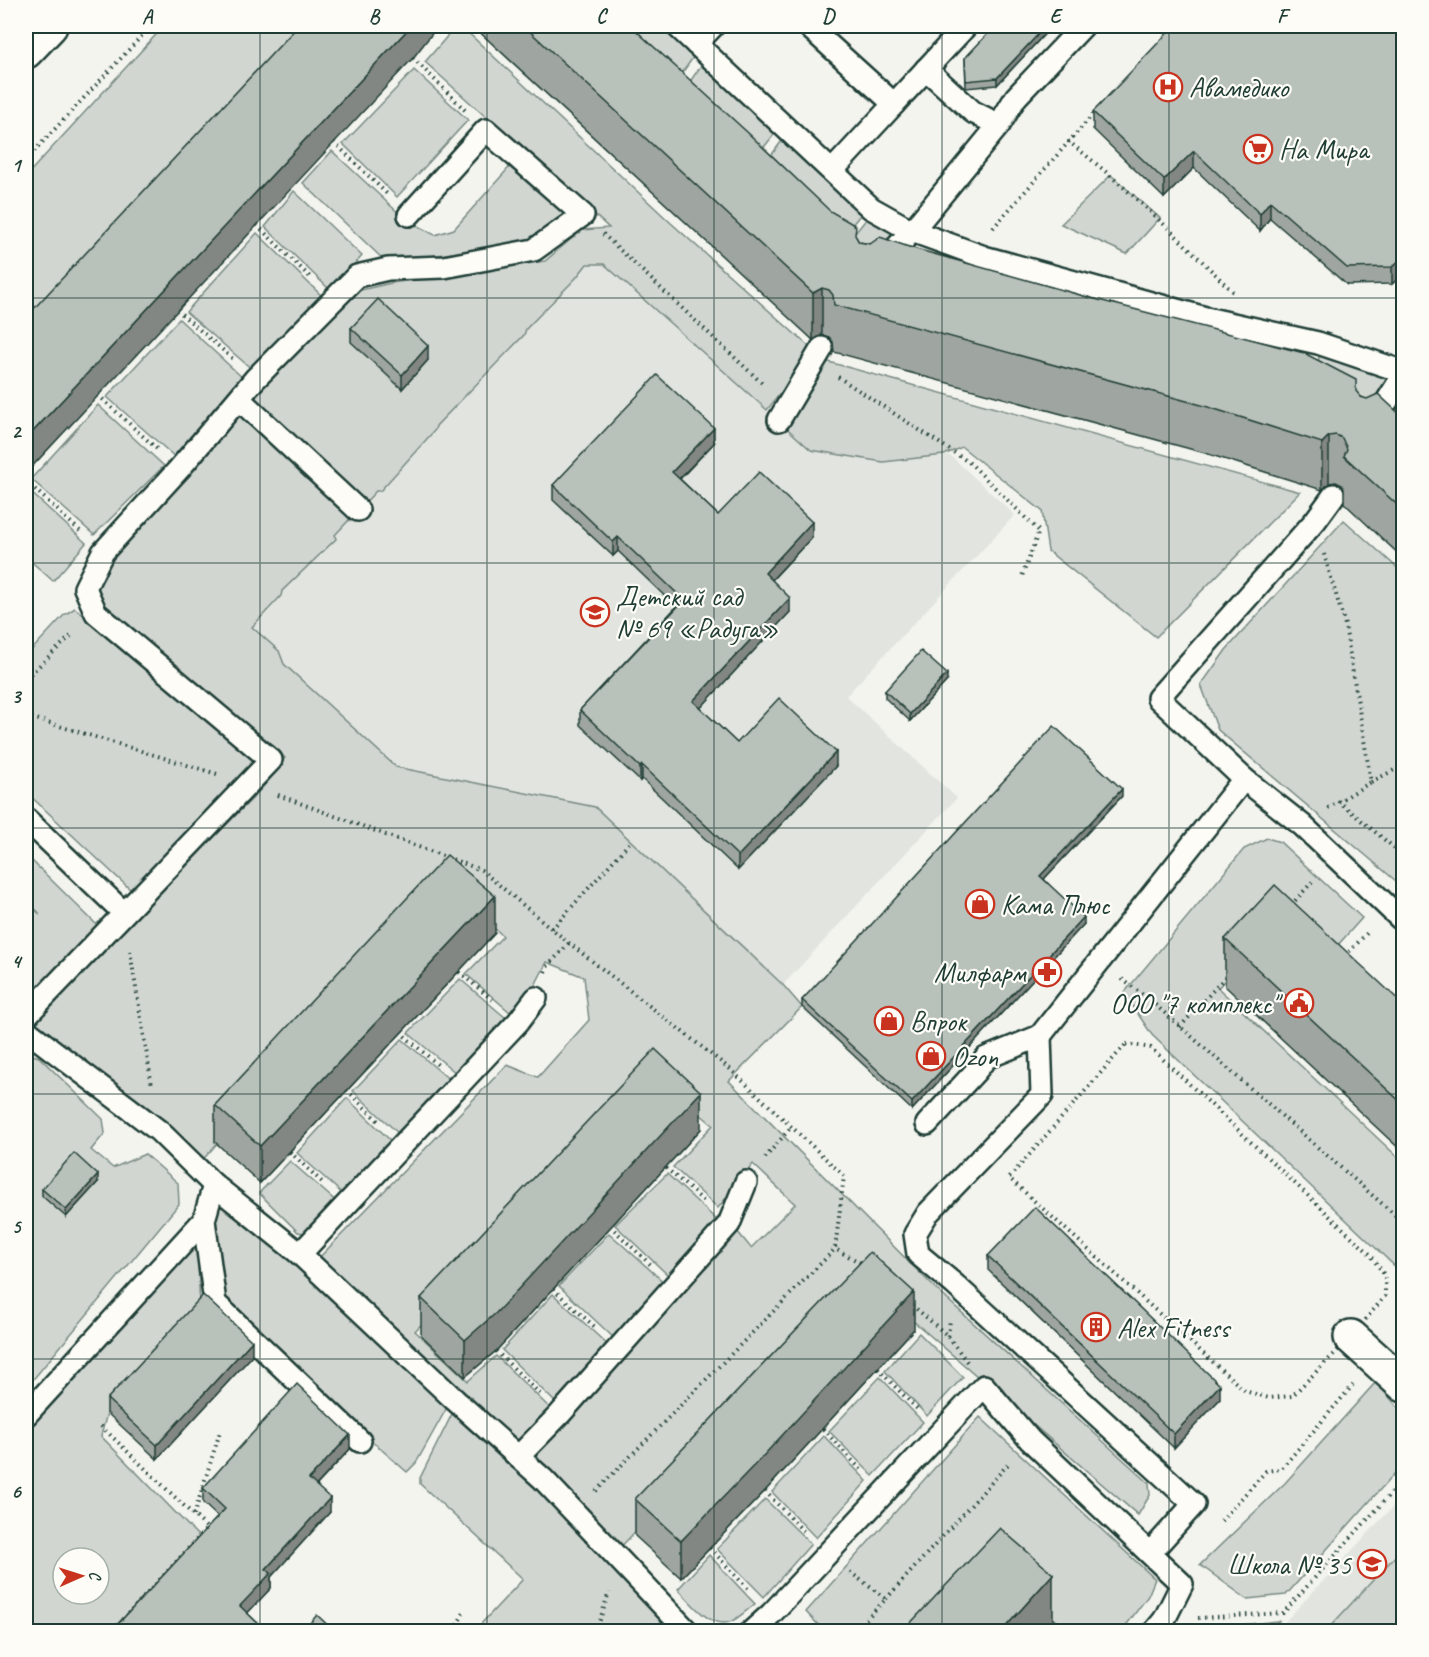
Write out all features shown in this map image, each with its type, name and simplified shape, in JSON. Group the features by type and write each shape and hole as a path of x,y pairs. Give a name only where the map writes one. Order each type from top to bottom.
{"street":[{"path":"26,51 50,26"},
{"path":"1351,1337 1404,1385"}],"lane":[{"path":"676,26 871,208 912,231 972,252 1206,318 1318,343 1404,373 1367,433"},
{"path":"696,44 713,26"},
{"path":"808,26 894,104"},
{"path":"832,171 966,26"},
{"path":"867,279 912,231 999,125 1016,97 1083,26"},
{"path":"926,69 973,112 999,125"},
{"path":"26,1016 271,759 96,613 86,588 103,552 179,469 255,379 357,276 388,269 444,267 534,250 583,215 486,130 409,215"},
{"path":"783,413 818,355"},
{"path":"239,399 358,510"},
{"path":"1334,495 1315,521 1158,698 1244,779 1302,825 1397,916"},
{"path":"927,1124 986,1058 1040,1036 1244,779"},
{"path":"26,819 123,912"},
{"path":"300,1254 460,1085 518,1022 536,998"},
{"path":"26,1030 159,1131 214,1185 300,1254 543,1479 688,1632"},
{"path":"1040,1036 1042,1095 928,1213 915,1234 918,1254 954,1284 1194,1503 1150,1553"},
{"path":"518,1457 729,1224 746,1182"},
{"path":"214,1185 204,1220 215,1303 360,1441"},
{"path":"26,1415 204,1220"},
{"path":"751,1632 827,1555 984,1386 1030,1440 1182,1584 1159,1626"}],"path":[{"path":"26,160 151,26"},
{"path":"412,58 486,130"},
{"path":"972,252 1099,108"},
{"path":"1068,141 1160,218 1235,293"},
{"path":"334,142 409,215"},
{"path":"583,215 783,413"},
{"path":"257,225 333,300"},
{"path":"177,310 255,379"},
{"path":"818,355 970,463 1039,531 1021,579"},
{"path":"98,395 179,469"},
{"path":"26,481 103,552"},
{"path":"1315,521 1345,625 1371,782"},
{"path":"26,678 96,613"},
{"path":"26,716 248,784 481,870 569,944 730,1069 844,1176 835,1249 590,1497"},
{"path":"1404,765 1338,801 1404,856"},
{"path":"552,929 631,841"},
{"path":"1289,908 1335,856"},
{"path":"123,912 159,1131"},
{"path":"1340,961 1397,916"},
{"path":"547,967 569,944"},
{"path":"1100,962 1151,1001 1404,1222"},
{"path":"1180,1027 1234,967"},
{"path":"459,972 518,1022"},
{"path":"400,1032 460,1085"},
{"path":"1126,1044 1151,1048 1370,1254 1385,1276 1385,1296 1351,1337 1292,1396 1269,1398 1245,1391 1009,1178 1126,1044"},
{"path":"347,1090 402,1146"},
{"path":"766,1156 791,1127"},
{"path":"290,1152 347,1206"},
{"path":"666,1168 729,1224"},
{"path":"610,1226 674,1285"},
{"path":"835,1249 867,1266"},
{"path":"553,1288 618,1348"},
{"path":"907,1301 948,1335 984,1386"},
{"path":"496,1351 560,1413"},
{"path":"1220,1523 1266,1471 1281,1469 1376,1359"},
{"path":"878,1369 940,1433"},
{"path":"102,1426 207,1528 120,1624"},
{"path":"823,1429 884,1494"},
{"path":"194,1515 220,1432"},
{"path":"853,1632 975,1503 1030,1440"},
{"path":"1159,1626 1283,1614 1404,1479"},
{"path":"765,1491 827,1555 886,1599"},
{"path":"710,1548 771,1614"},
{"path":"596,1632 619,1560"},
{"path":"457,1625 465,1611"}],"shaded area":[{"path":"164,26 323,26 26,340 26,176"},
{"path":"456,26 461,26 671,223 814,351 767,410 604,264 587,264 526,329 524,335 436,426 435,430 380,491 376,491 335,535 336,539 282,591 281,596 252,627 279,651 284,664 396,767 595,807 783,985 802,1007 729,1081 937,1290 1149,1483 1150,1495 1138,1515 868,1282 618,1550 525,1458 732,1225 751,1248 795,1204 753,1164 718,1208 673,1167 713,1125 657,1078 415,1331 468,1381 496,1356 555,1413 517,1452 314,1263 507,1065 538,1077 589,1020 584,977 547,962 530,995 511,1013 466,974 503,936 443,881 201,1162 26,1025 253,798 285,758 104,609 94,583 109,555 348,293 391,283 545,261 582,230 609,228 425,62"},
{"path":"590,26 668,26 697,52 664,98"},
{"path":"705,60 780,127 745,171 672,107"},
{"path":"414,70 468,120 397,197 343,144"},
{"path":"787,134 865,209 830,252 753,180"},
{"path":"332,151 406,220 435,235 454,229 514,162 570,214 534,242 386,262 303,183"},
{"path":"1111,175 1160,218 1127,254 1061,224"},
{"path":"294,191 362,256 331,291 265,227"},
{"path":"872,212 907,232 865,276 835,258"},
{"path":"257,233 324,298 254,371 186,312"},
{"name":"Детский сад № 69 «Радуга»","path":"587,264 604,264 779,420 883,462 951,456 1015,515 846,696 957,798 783,985 595,807 396,767 284,664 279,651 252,627 281,596 282,591 335,539 335,535 376,491 380,490 435,430 436,426 524,335 526,329 548,309"},
{"path":"179,319 244,379 176,458 107,397"},
{"path":"1321,348 1399,374 1370,422 1310,399"},
{"path":"825,361 1300,492 1156,637 1048,551 1042,511 962,447 944,455 883,462 811,450 782,424"},
{"path":"98,405 164,466 94,535 31,479"},
{"path":"26,488 86,543 53,581 26,557"},
{"path":"1344,520 1403,573 1403,887 1218,730 1201,685 1226,650"},
{"path":"75,608 258,761 133,892 26,792 26,656 64,615"},
{"path":"1267,838 1280,842 1362,918 1320,965 1273,925 1218,988 1403,1162 1403,1274 1152,1035 1124,993 1244,849"},
{"path":"26,855 99,927 35,997 26,987 26,904 40,914 26,899"},
{"path":"460,979 506,1018 456,1073 408,1033"},
{"path":"402,1039 451,1081 400,1135 353,1091"},
{"path":"26,1053 39,1057 103,1119 105,1133 91,1150 113,1168 145,1154 178,1183 179,1204 26,1388"},
{"path":"347,1098 393,1143 345,1196 297,1153"},
{"path":"290,1161 339,1204 308,1234 298,1232 259,1193"},
{"path":"667,1174 719,1222 671,1278 615,1225"},
{"path":"217,1193 449,1404 416,1463 407,1472 224,1311 209,1219"},
{"path":"609,1233 666,1284 617,1341 559,1286"},
{"path":"197,1236 200,1312 107,1413 101,1436 206,1544 125,1631 26,1631 26,1424"},
{"path":"553,1294 611,1348 559,1406 502,1350"},
{"path":"919,1333 963,1377 927,1416 885,1371"},
{"path":"880,1377 923,1422 873,1476 829,1431"},
{"path":"1376,1382 1403,1413 1403,1464 1286,1595 1247,1599 1200,1565 1285,1483"},
{"path":"455,1408 550,1497 681,1631 487,1631 480,1625 523,1579 420,1484 420,1478"},
{"path":"980,1417 1155,1579 1148,1596 1122,1631 1067,1631 1000,1569 939,1631 824,1631 806,1612"},
{"path":"824,1436 867,1481 816,1538 772,1492"},
{"name":"Школа № 35","path":"1403,1496 1403,1631 1276,1631"},
{"path":"765,1499 811,1544 764,1597 717,1549"},
{"path":"1400,1551 1404,1554 1403,1631 1326,1631"},
{"path":"709,1555 755,1604 732,1621 724,1623 709,1619 678,1589"},
{"path":"1279,1621 1268,1631 1214,1631 1219,1627"}],"building":[{"path":"298,26 411,26 26,439 26,317"},
{"path":"524,26 631,26 830,211 856,226 855,235 859,242 870,244 880,237 1087,297 1304,353 1356,380 1356,391 1361,397 1367,399 1378,394 1404,418 1404,511 1344,456 1347,449 1342,438 1336,435 1329,436 1322,443 1205,406 834,305 833,295 829,290 822,288 813,293"},
{"path":"995,26 1046,26 997,78 966,81 965,58"},
{"name":"На Мира","path":"1174,26 1404,26 1404,256 1392,267 1347,268 1270,201 1260,214 1194,151 1164,180 1093,112"},
{"path":"378,299 428,346 402,375 351,328"},
{"path":"657,375 714,428 672,472 718,515 759,472 812,522 765,573 790,598 693,701 737,743 779,698 836,752 738,856 580,710 684,600 618,537 613,542 553,485"},
{"path":"921,651 947,674 910,714 885,691"},
{"name":"Кама Плюс","path":"1054,726 1122,789 1040,876 1084,917 912,1102 802,1000"},
{"path":"447,855 495,896 260,1146 215,1105"},
{"path":"1275,885 1404,1005 1404,1105 1225,939"},
{"path":"655,1049 701,1092 496,1313 465,1340 421,1298"},
{"path":"74,1153 98,1175 66,1210 42,1189"},
{"name":"Alex Fitness","path":"1035,1207 1220,1385 1174,1434 988,1256"},
{"path":"870,1252 914,1292 765,1454 681,1541 635,1499"},
{"path":"203,1295 252,1341 157,1445 107,1399"},
{"path":"297,1384 350,1435 309,1479 330,1498 266,1569 271,1573 240,1606 267,1632 122,1632 116,1626 225,1509 203,1488"},
{"path":"1000,1528 1053,1574 1001,1632 902,1632"},
{"path":"317,1615 335,1632 302,1632"}],"place":[{"name":"Авамедико","path":"1168,87"},
{"name":"На Мира","path":"1258,149"},
{"name":"Детский сад № 69 «Радуга»","path":"595,612"},
{"name":"Кама Плюс","path":"980,904"},
{"name":"Милфарм","path":"1047,972"},
{"name":"ООО \"7 комплекс\"","path":"1299,1003"},
{"name":"Впрок","path":"889,1021"},
{"name":"Ozon","path":"931,1056"},
{"name":"Alex Fitness","path":"1096,1327"},
{"name":"Школа № 35","path":"1372,1564"}]}
